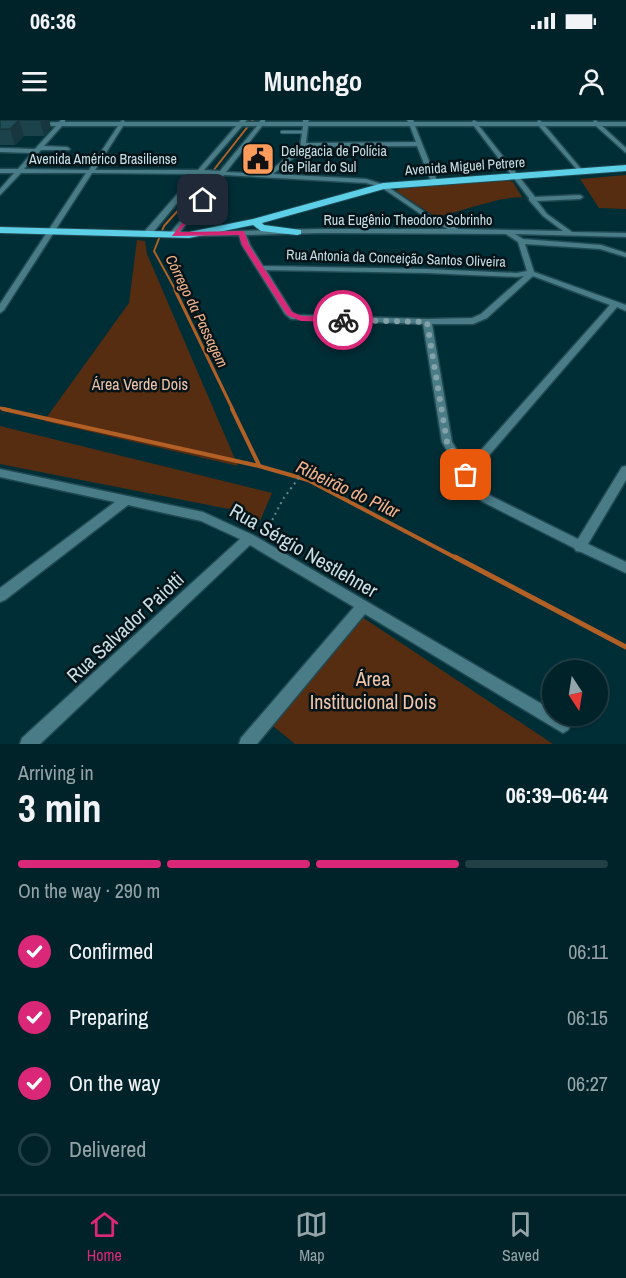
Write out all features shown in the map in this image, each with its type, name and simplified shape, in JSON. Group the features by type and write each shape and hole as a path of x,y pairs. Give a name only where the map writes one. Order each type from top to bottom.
{"main road":[{"name":"Avenida Miguel Petrere","path":"0,230 189,235 256,222 383,186 434,180 626,168"},
{"path":"256,222 261,228 297,231"}],"street":[{"path":"0,193 61,122"},
{"path":"30,124 61,122 595,122 626,124"},
{"path":"0,310 123,122"},
{"path":"304,145 306,122"},
{"path":"411,122 434,180"},
{"path":"474,122 531,199 558,226 571,234"},
{"path":"539,122 580,171"},
{"path":"595,122 626,151"},
{"path":"150,234 243,123"},
{"path":"171,234 260,123"},
{"path":"268,175 304,145 419,144"},
{"path":"0,150 66,148"},
{"name":"Avenida Américo Brasiliense","path":"0,171 221,172"},
{"path":"221,172 366,181 383,186 430,218 458,231"},
{"path":"531,199 580,197"},
{"path":"475,224 558,226"},
{"name":"Rua Eugênio Theodoro Sobrinho","path":"189,235 297,231 458,231 626,235"},
{"path":"506,232 521,241 601,247 626,255"},
{"path":"242,233 246,245 289,314 301,319 427,322 479,320 531,273"},
{"path":"189,235 235,240 246,245"},
{"path":"591,235 601,247"},
{"path":"521,241 531,273"},
{"name":"Rua Antonia da Conceição Santos Oliveira","path":"261,268 427,270 517,275 531,273"},
{"path":"531,273 626,308"},
{"path":"466,475 615,304"},
{"path":"427,322 447,442 475,489 487,499 626,568"},
{"path":"580,546 626,470"},
{"name":"Rua Sérgio Nestlehner","path":"1,475 215,520 255,541 542,713"},
{"path":"0,596 127,500"},
{"name":"Rua Salvador Paiotti","path":"28,744 255,541"},
{"path":"247,744 363,606"}],"lane":[{"path":"282,132 305,132"}],"path":[{"path":"255,541 309,463"}],"green space":[{"path":"626,175 626,209 599,208 580,179"},
{"path":"507,180 513,182 522,197 490,202 436,217 396,191 400,188"},
{"name":"Área Verde Dois","path":"137,240 145,241 147,254 238,466 44,421 129,303"},
{"path":"0,426 272,493 260,521 229,509 0,464"},
{"name":"Área Institucional Dois","path":"362,617 553,744 295,744 272,725"}],"building":[{"path":"0,120 19,120 10,129 0,129"}],"waterway":[{"name":"Córrego da Passagem","path":"176,291 154,251 164,226 209,176 253,120"},
{"name":"Córrego da Passagem","path":"175,290 233,410"},
{"name":"Ribeirão do Pilar","path":"0,408 10,410"},
{"name":"Ribeirão do Pilar","path":"3,409 259,466 308,480 458,559"},
{"name":"Córrego da Passagem","path":"232,409 259,465"},
{"name":"Ribeirão do Pilar","path":"455,557 626,647"}],"way so far":[{"path":"343,320 427,322 447,442 466,475"}],"place":[{"name":"Delegacia de Polícia de Pilar do Sul","path":"258,159"}],"route":[{"path":"203,200 174,234 242,233 246,245 289,314 301,319 343,320"}]}
